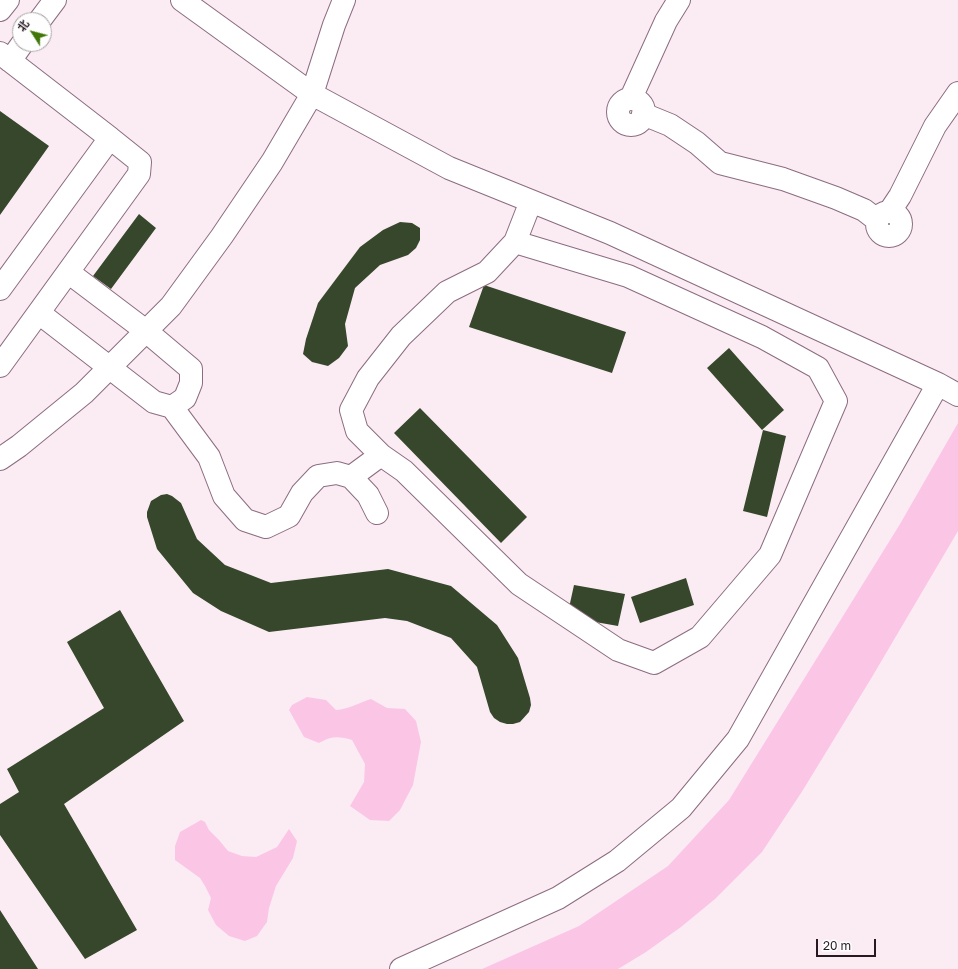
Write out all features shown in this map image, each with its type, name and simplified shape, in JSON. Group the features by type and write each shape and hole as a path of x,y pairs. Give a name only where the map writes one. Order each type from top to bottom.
{"street":[{"path":"0,10 8,0"},
{"path":"46,12 55,0"},
{"path":"182,0 312,94 449,168 610,233 938,384 958,395"},
{"path":"0,459 19,446 84,392 110,368 171,306 222,236 272,162 312,94 334,25 344,0"},
{"path":"678,0 666,21 637,106 697,143 720,163 783,179 864,210 884,216 900,196 935,126 958,93"},
{"path":"0,366 139,174 140,162 110,138 11,52"},
{"path":"0,289 110,138"},
{"path":"515,242 628,276 762,337 818,368 836,401 770,555 700,637 654,662 618,650 520,584 404,470 382,455 357,430 351,410 368,378 401,336 448,292 487,272 515,242 531,201"},
{"path":"68,272 146,331 190,369 191,382 185,398 172,407"},
{"path":"39,313 154,402 172,407 209,457 224,496 245,520 266,527 289,516 302,493 318,476 337,473 351,477 368,495 377,513"},
{"path":"401,969 558,898 617,860 681,808 738,739 938,384"},
{"path":"351,477 382,455"}],"shaded area":[{"path":"958,423 958,531 872,677 803,790 762,852 715,899 681,927 646,952 618,969 482,969 579,926 668,866 729,800 900,524"},
{"path":"307,697 326,700 336,710 371,699 387,708 405,709 416,721 421,742 413,785 400,810 389,821 370,820 350,806 364,782 365,764 352,740 335,737 319,743 304,737 289,710 292,705"},
{"path":"201,820 205,822 209,830 228,851 242,856 256,857 277,847 289,829 297,841 293,858 276,886 269,908 267,922 257,936 245,941 229,936 216,925 208,910 211,898 200,878 175,860 175,846 180,832"}],"building":[{"path":"0,111 49,146 0,215"},
{"path":"139,214 156,228 111,289 93,276"},
{"path":"400,222 412,223 420,228 420,240 416,248 408,255 380,265 355,288 345,324 348,346 339,358 328,366 312,362 303,354 306,339 318,303 360,247 383,230"},
{"path":"484,285 626,332 612,373 469,327"},
{"path":"729,348 784,410 762,430 707,368"},
{"path":"420,408 527,517 501,543 394,433"},
{"path":"763,430 786,436 767,517 743,511"},
{"path":"167,494 181,503 197,539 225,565 271,583 388,569 451,586 497,625 518,658 530,698 531,705 529,712 520,722 513,724 500,722 494,718 490,712 477,667 451,638 407,621 385,618 269,632 221,611 193,593 157,549 147,517 147,512 151,501 161,495"},
{"path":"686,578 694,605 640,623 631,597"},
{"path":"574,585 625,594 618,626 567,617"},
{"path":"120,610 184,721 64,804 137,930 85,959 0,835 0,804 19,792 7,769 104,708 67,642"},
{"path":"0,910 38,969 0,969"}]}
